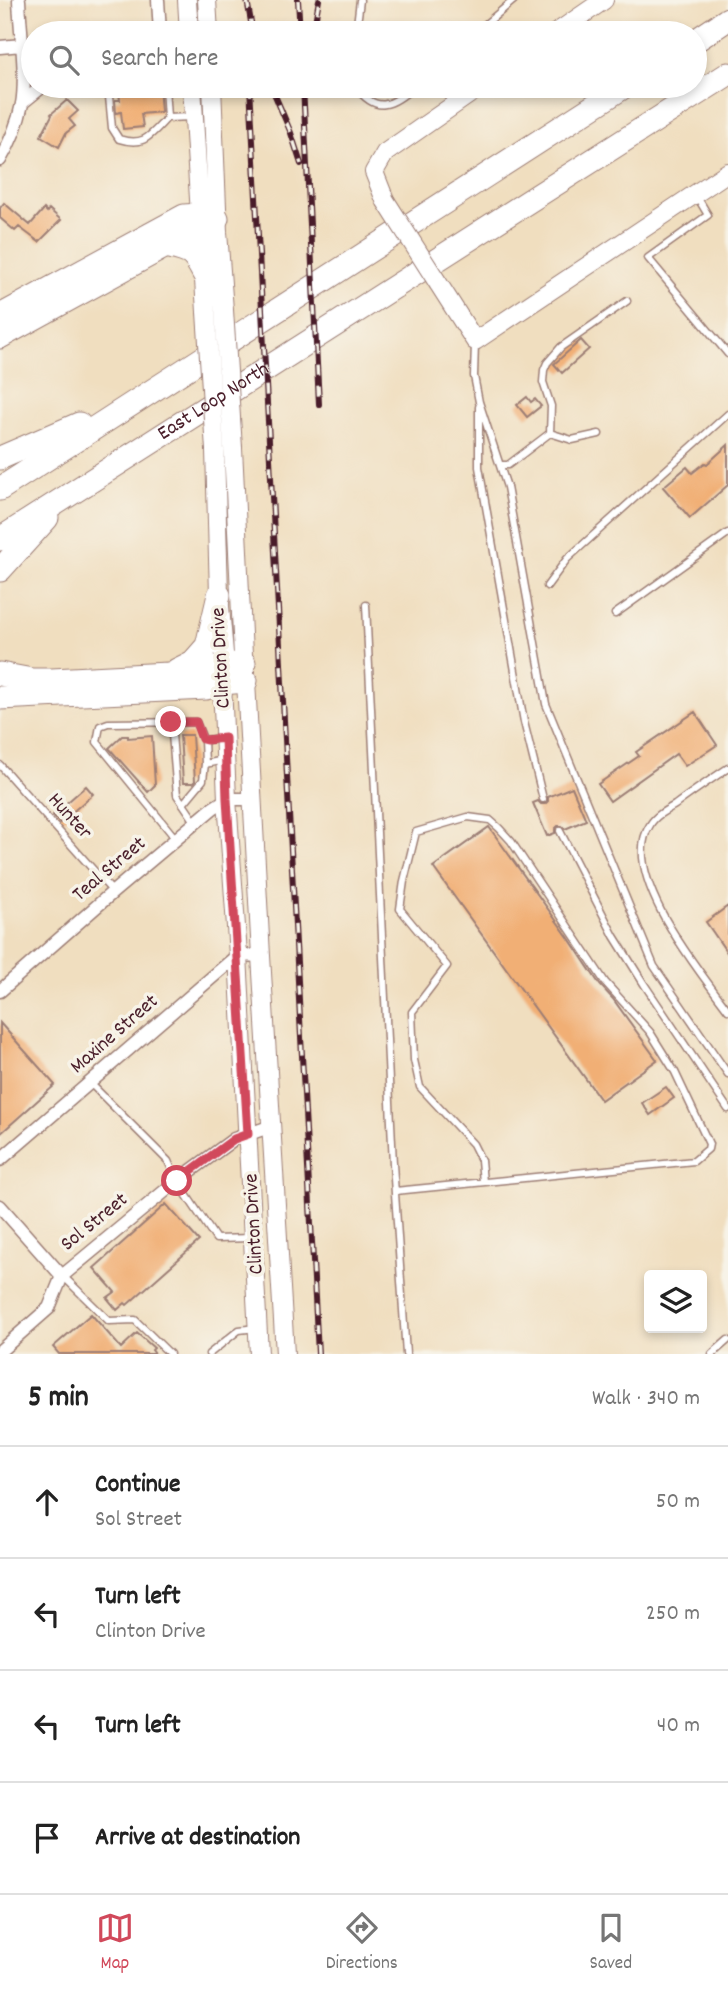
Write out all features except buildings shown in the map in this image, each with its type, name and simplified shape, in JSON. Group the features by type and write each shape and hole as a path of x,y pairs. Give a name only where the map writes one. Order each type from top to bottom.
{"highway":[{"path":"707,33 728,19"},
{"name":"East Loop North","path":"707,88 728,74"},
{"path":"707,97 728,87"},
{"name":"East Loop North","path":"0,489 606,98"},
{"name":"East Loop North","path":"0,539 692,98"},
{"path":"662,118 705,98"},
{"path":"0,316 184,216 206,220"},
{"path":"0,337 166,246 206,220"},
{"path":"166,246 187,251 194,256 204,274"},
{"path":"0,458 153,391"},
{"path":"0,570 71,493"},
{"path":"168,674 193,662 207,646 219,595"},
{"path":"0,674 32,680 234,673"},
{"path":"0,698 206,688 234,673"}],"main road":[{"path":"187,0 188,21"},
{"path":"207,0 208,21"},
{"path":"573,21 604,0"},
{"name":"Clinton Drive","path":"192,98 215,311 224,449 234,673 225,738 227,799 259,1354"},
{"name":"Clinton Drive","path":"211,98 204,274 215,311"},
{"path":"464,98 385,153 374,172 385,200 475,341 728,172"},
{"name":"Clinton Drive","path":"224,449 219,595 253,799 285,1354"}],"street":[{"path":"19,0 23,21"},
{"path":"158,0 159,21"},
{"path":"0,47 21,45"},
{"path":"0,160 16,125 22,98"},
{"path":"22,103 28,98"},
{"path":"227,799 253,799"},
{"name":"Teal Street","path":"0,991 113,892 227,799"},
{"path":"238,955 261,956"},
{"name":"Maxine Street","path":"0,1160 238,955"},
{"name":"Sol Street","path":"0,1350 49,1308 62,1276 177,1181 234,1139 272,1126"},
{"path":"0,1206 62,1276"}],"lane":[{"path":"357,21 360,0"},
{"path":"489,21 514,0"},
{"path":"109,98 112,128 119,139 132,143 142,142 167,118 193,117"},
{"path":"166,98 167,118"},
{"path":"366,98 371,103 382,105 400,98"},
{"path":"695,193 708,215 648,258 728,354"},
{"path":"500,465 509,465 550,433 551,407 543,382 547,363 561,347 627,301"},
{"path":"475,341 474,376 479,402 507,487 546,704 654,966 728,1074"},
{"path":"479,402 480,467 524,722 543,799"},
{"path":"547,586 566,559 728,414"},
{"path":"550,433 572,440 599,434"},
{"path":"615,614 728,533"},
{"path":"366,605 405,1354"},
{"path":"171,722 177,795 196,823"},
{"path":"176,839 97,742 100,726 108,723 196,722 204,740 203,780 183,804"},
{"path":"204,740 225,738"},
{"path":"205,764 226,759"},
{"name":"Hunter","path":"0,765 113,892"},
{"path":"728,768 651,822 643,841 646,875 668,925 686,955 728,1010"},
{"path":"395,1191 694,1161 708,1149 709,1143 675,1072 650,1032 605,982 511,841 490,820 468,817 416,832 400,909 447,966 412,1012 414,1060 420,1087 473,1144 481,1160 483,1182"},
{"path":"560,831 614,936 728,1109"},
{"path":"90,1083 168,1161 177,1181 216,1239 253,1238"},
{"path":"62,1276 109,1321 135,1320 170,1354"},
{"path":"209,1354 240,1329 258,1328"},
{"path":"712,1354 728,1340"}],"railway":[{"path":"247,0 251,21"},
{"path":"298,0 299,21"},
{"path":"315,21 319,0"},
{"path":"251,98 318,1354"},
{"path":"276,98 301,164"},
{"path":"304,98 319,404"}],"route":[{"path":"171,722 196,722 202,739 225,738 248,1134 234,1139 177,1181"}]}
